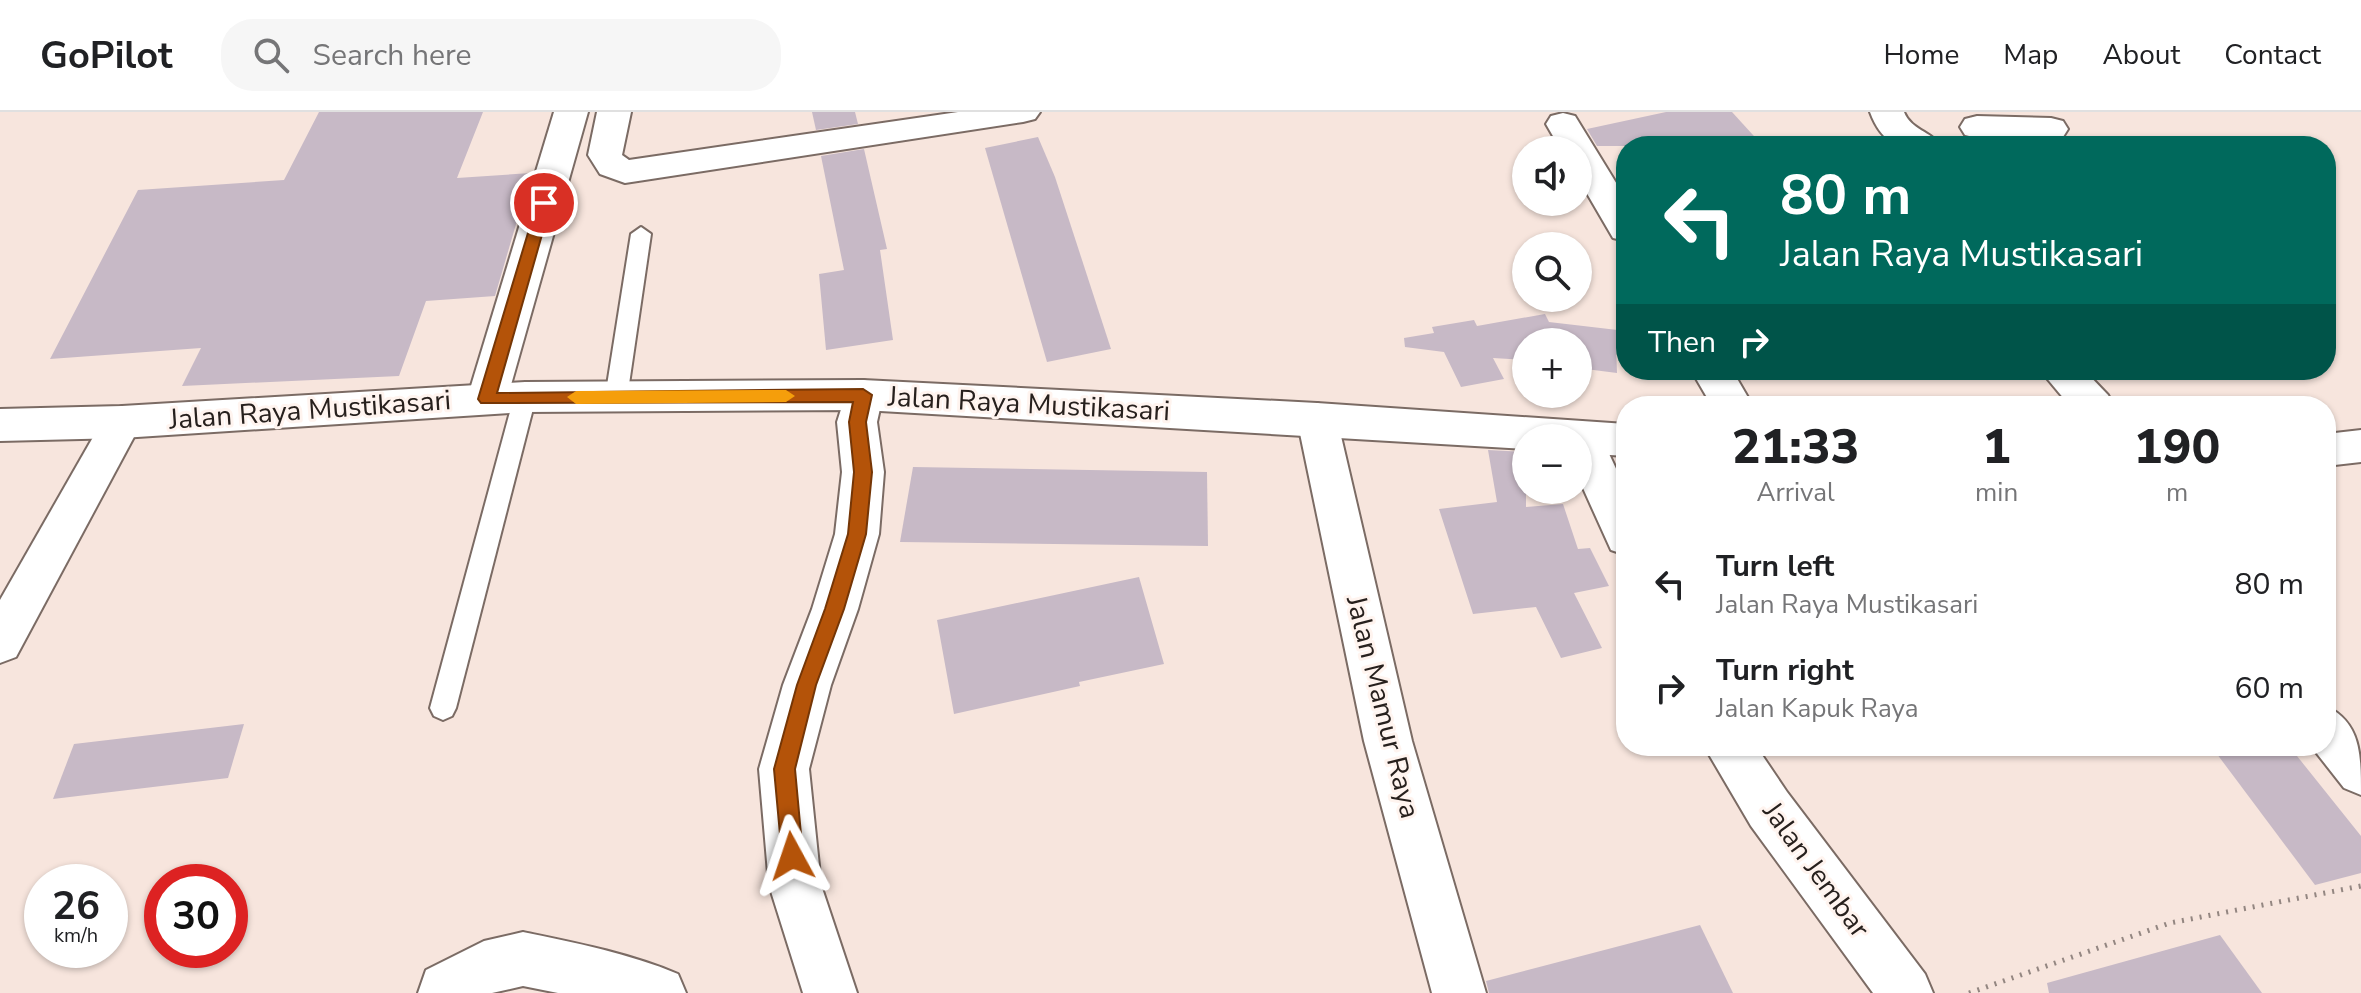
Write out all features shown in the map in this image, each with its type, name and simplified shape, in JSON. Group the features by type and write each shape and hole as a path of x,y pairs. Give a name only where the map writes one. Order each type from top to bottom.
{"street":[{"path":"506,398 571,112"},
{"path":"614,112 605,155 612,166 625,172 783,147 885,136 944,119 1023,112"},
{"path":"783,112 783,147"},
{"path":"1887,112 1893,128 1906,136"},
{"path":"1563,124 1616,212"},
{"path":"1970,128 2051,129"},
{"path":"2069,380 2085,396"},
{"path":"830,993 795,885 784,769 807,685 835,609 857,534 863,472 857,422 863,395"},
{"name":"Jalan Raya Mustikasari","path":"0,425 122,422 506,398 863,395 1512,432"},
{"name":"Jalan Mamur Raya","path":"1317,419 1388,741 1459,993"},
{"path":"0,643 122,422"},
{"name":"Jalan Raya Mustikasari","path":"1592,438 1616,439"},
{"path":"2336,449 2361,446"},
{"path":"1592,461 1616,515"},
{"path":"2336,741 2361,772"},
{"name":"Jalan Jembar","path":"1735,756 1769,809 1906,993"},
{"path":"445,993 445,989 484,968 523,959 606,976 659,993"}],"lane":[{"path":"616,398 641,234"},
{"path":"443,708 506,398"}],"path":[{"path":"1969,993 2170,923 2361,886"}],"building":[{"path":"319,112 483,112 457,178 531,173 495,296 426,301 399,376 182,386 201,348 50,359 138,190 284,180"},
{"path":"812,112 855,112 858,124 816,130"},
{"path":"1666,112 1732,112 1754,136 1616,136 1616,146 1597,146 1587,129"},
{"path":"1038,137 1055,177 1111,349 1047,362 985,148"},
{"path":"864,149 887,249 880,250 893,340 826,350 819,274 844,270 821,156"},
{"path":"1545,314 1549,322 1616,330 1616,373 1592,370 1592,328 1512,328 1512,359 1493,358 1504,379 1461,387 1444,352 1405,347 1404,338 1434,333 1432,327 1474,320 1477,326"},
{"path":"1488,450 1512,451 1512,504 1526,504 1526,507 1563,504 1578,549 1590,548 1609,586 1574,593 1602,648 1561,658 1536,607 1473,614 1439,509 1497,502"},
{"path":"913,467 1207,472 1208,546 900,542"},
{"path":"1139,577 1164,664 954,714 937,620"},
{"path":"244,724 228,778 53,799 74,744"},
{"path":"2218,756 2297,756 2361,836 2361,873 2315,885"},
{"path":"1700,925 1733,993 1489,993 1486,981"},
{"path":"2220,935 2262,993 2049,993 2047,983"}],"slow traffic":[{"path":"576,397 786,396"}],"route":[{"path":"544,203 487,399 863,395 857,422 863,472 857,534 835,609 807,685 784,769 792,856"}]}
